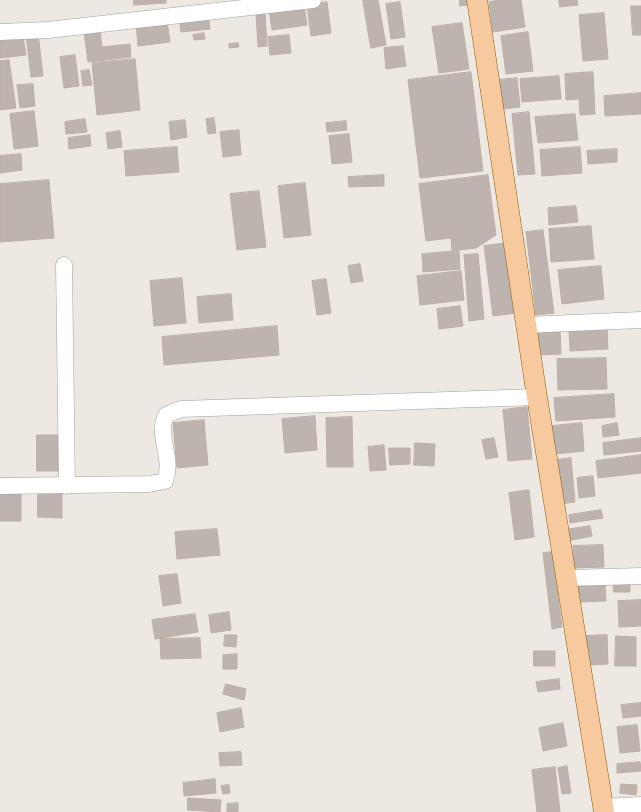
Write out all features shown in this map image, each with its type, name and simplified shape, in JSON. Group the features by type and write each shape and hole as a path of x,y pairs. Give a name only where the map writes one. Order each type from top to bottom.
{"main road":[{"path":"477,0 537,397 604,809"}],"street":[{"path":"0,32 48,30 313,0"},
{"path":"64,265 67,486"},
{"path":"526,325 641,320"},
{"path":"0,486 149,484 165,481 169,470 161,426 166,415 181,409 537,397"},
{"path":"567,578 641,576"},
{"path":"604,809 641,805"}],"building":[{"path":"134,0 166,0 166,3 134,5"},
{"path":"363,0 378,0 386,45 371,48"},
{"path":"460,0 472,0 473,4 460,6"},
{"path":"501,0 521,0 525,27 493,32 489,2"},
{"path":"559,0 577,0 578,5 560,7"},
{"path":"327,2 331,33 311,36 307,5"},
{"path":"400,2 405,37 391,39 386,4"},
{"path":"304,4 307,25 272,30 269,9"},
{"path":"631,6 641,6 641,35 633,35"},
{"path":"265,13 267,46 258,47 256,14"},
{"path":"604,13 608,59 583,61 579,15"},
{"path":"208,15 210,29 181,32 179,17"},
{"path":"167,20 170,42 138,46 136,23"},
{"path":"462,23 469,69 439,73 432,27"},
{"path":"100,30 102,47 130,44 131,57 88,62 84,32"},
{"path":"528,32 533,71 506,74 501,36"},
{"path":"38,33 43,76 31,77 26,35"},
{"path":"204,33 205,39 194,40 193,35"},
{"path":"289,35 291,53 270,55 268,37"},
{"path":"23,36 26,55 0,58 0,38"},
{"path":"238,43 239,47 229,48 229,44"},
{"path":"403,46 406,66 386,69 384,48"},
{"path":"75,55 79,86 64,88 60,57"},
{"path":"135,59 140,110 97,115 92,63"},
{"path":"9,60 16,108 0,110 0,61"},
{"path":"89,70 92,85 83,86 81,71"},
{"path":"471,72 483,171 420,178 408,80"},
{"path":"593,72 595,114 580,115 579,99 566,100 565,74"},
{"path":"559,76 561,99 522,102 520,79"},
{"path":"517,78 520,107 503,109 499,80"},
{"path":"33,84 35,106 20,108 17,85"},
{"path":"641,93 641,114 605,116 604,96"},
{"path":"34,111 38,146 14,149 10,114"},
{"path":"529,112 535,174 518,175 512,114"},
{"path":"575,114 578,140 538,143 535,117"},
{"path":"214,118 216,133 208,134 206,119"},
{"path":"85,119 87,132 66,134 65,122"},
{"path":"185,120 187,137 171,140 169,122"},
{"path":"346,121 347,130 327,132 326,123"},
{"path":"239,130 241,155 223,157 220,132"},
{"path":"120,131 122,147 108,149 106,133"},
{"path":"349,134 352,162 332,164 329,136"},
{"path":"90,135 91,146 69,149 68,138"},
{"path":"177,147 179,172 126,176 124,151"},
{"path":"580,147 582,173 542,176 540,150"},
{"path":"617,149 617,162 588,164 587,151"},
{"path":"21,154 22,170 0,173 0,156"},
{"path":"384,175 384,186 349,187 348,177"},
{"path":"488,175 496,235 476,248 452,251 451,238 426,241 419,184"},
{"path":"49,180 54,238 0,242 0,184"},
{"path":"305,183 311,235 284,238 278,186"},
{"path":"259,191 266,247 237,250 230,194"},
{"path":"576,206 578,222 549,225 548,208"},
{"path":"591,226 594,259 551,262 549,229"},
{"path":"543,230 554,313 536,315 526,232"},
{"path":"507,243 516,313 493,316 484,246"},
{"path":"459,251 460,269 423,272 422,254"},
{"path":"478,254 484,319 469,321 464,255"},
{"path":"360,264 363,281 351,283 348,266"},
{"path":"601,266 604,299 562,304 558,270"},
{"path":"461,271 464,300 420,305 417,276"},
{"path":"182,278 186,323 154,326 150,281"},
{"path":"326,279 331,313 317,315 312,281"},
{"path":"231,294 233,320 199,323 197,297"},
{"path":"460,306 463,326 439,329 437,309"},
{"path":"277,326 279,355 164,365 162,337"},
{"path":"607,326 608,349 570,351 569,328"},
{"path":"560,328 561,354 536,355 536,329"},
{"path":"606,358 607,389 558,390 557,359"},
{"path":"614,394 615,417 556,421 554,398"},
{"path":"527,407 532,459 508,461 503,410"},
{"path":"315,416 317,450 285,453 282,419"},
{"path":"352,417 353,467 327,467 326,418"},
{"path":"204,420 208,465 177,468 173,423"},
{"path":"582,423 584,451 555,454 552,426"},
{"path":"617,423 619,435 603,437 602,426"},
{"path":"37,435 60,435 61,471 37,471"},
{"path":"494,438 498,457 486,459 482,440"},
{"path":"641,438 641,451 604,455 603,443"},
{"path":"415,443 435,444 434,466 414,465"},
{"path":"384,445 386,470 370,471 368,447"},
{"path":"389,448 410,448 410,464 390,465"},
{"path":"641,455 641,473 598,478 596,461"},
{"path":"571,458 575,502 559,504 555,460"},
{"path":"593,476 595,496 579,498 577,478"},
{"path":"529,490 534,537 515,540 509,493"},
{"path":"0,491 21,491 21,521 0,521"},
{"path":"38,492 62,492 62,518 38,517"},
{"path":"601,510 603,518 570,523 569,515"},
{"path":"590,526 592,536 567,541 565,530"},
{"path":"217,529 220,555 177,559 175,532"},
{"path":"603,545 604,567 574,568 573,546"},
{"path":"552,552 562,627 552,629 543,553"},
{"path":"177,574 181,603 163,606 159,576"},
{"path":"613,577 630,577 630,592 614,592"},
{"path":"605,584 606,601 577,602 576,586"},
{"path":"641,600 641,626 619,627 618,601"},
{"path":"229,612 231,630 211,633 209,615"},
{"path":"195,614 198,632 155,639 152,620"},
{"path":"225,635 237,635 236,647 224,646"},
{"path":"607,635 608,664 587,665 586,636"},
{"path":"616,636 636,637 636,666 615,666"},
{"path":"200,638 201,658 161,659 160,639"},
{"path":"534,651 555,651 555,666 534,666"},
{"path":"237,654 237,669 223,669 223,655"},
{"path":"559,679 560,689 538,692 536,682"},
{"path":"226,684 246,689 244,700 223,694"},
{"path":"641,703 641,716 623,718 621,705"},
{"path":"241,708 244,727 220,732 217,713"},
{"path":"563,723 567,746 543,751 539,728"},
{"path":"637,725 640,751 620,753 617,727"},
{"path":"241,752 242,765 220,766 219,753"},
{"path":"640,762 641,771 617,773 617,764"},
{"path":"567,766 571,793 562,794 558,768"},
{"path":"555,767 560,812 537,812 532,770"},
{"path":"215,779 216,793 184,796 183,783"},
{"path":"621,784 637,785 636,795 620,793"},
{"path":"229,785 230,793 223,794 221,786"},
{"path":"188,798 221,800 220,812 188,810"},
{"path":"238,803 238,812 227,812 227,804"}]}
